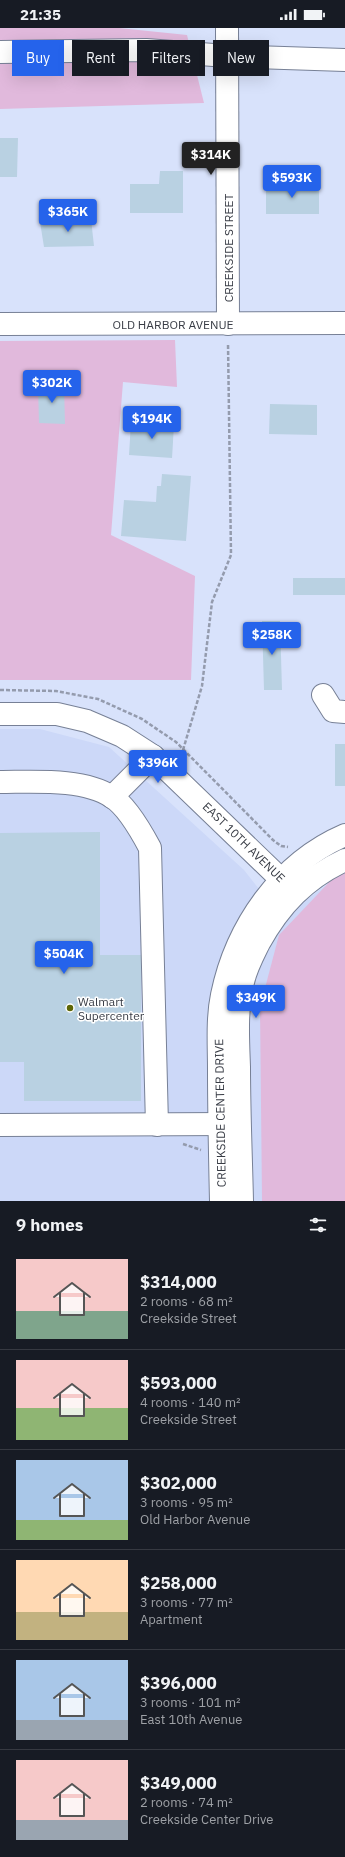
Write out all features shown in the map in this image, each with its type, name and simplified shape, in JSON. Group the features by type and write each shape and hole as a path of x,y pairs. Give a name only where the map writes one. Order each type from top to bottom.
{"street":[{"name":"CREEKSIDE STREET","path":"227,28 227,40"},
{"path":"0,52 146,50 213,55"},
{"path":"269,57 345,60"},
{"name":"CREEKSIDE STREET","path":"227,76 228,324"},
{"name":"OLD HARBOR AVENUE","path":"0,324 345,324"},
{"path":"323,695 333,711 345,712"},
{"name":"EAST 10TH AVENUE","path":"0,714 57,714 87,721 122,736 153,756 288,886"},
{"path":"112,797 153,756"},
{"path":"0,782 43,782 86,786 112,797 138,825 150,848 157,1124"},
{"name":"CREEKSIDE CENTER DRIVE","path":"288,886 296,865 316,851 345,835"},
{"name":"CREEKSIDE CENTER DRIVE","path":"242,1201 229,1124 220,1010 227,975 234,952 256,911 288,886 345,860"},
{"path":"0,1125 229,1124"},
{"name":"CREEKSIDE CENTER DRIVE","path":"221,1201 229,1124"}],"path":[{"path":"183,750 202,686 212,602 231,555 228,324"}],"shaded area":[{"path":"0,28 119,28 187,35 188,40 137,40 137,76 197,76 204,103 0,109"},
{"path":"175,340 177,387 123,382 111,535 195,576 191,680 0,680 0,341"},
{"path":"0,729 40,729 109,747 244,870 282,918 345,871 345,1201 0,1201"},
{"path":"345,872 345,1201 262,1201 260,1007 279,935 336,875"}],"building":[{"path":"0,138 18,138 17,177 0,177"},
{"path":"160,171 183,171 183,213 130,213 130,184 159,184"},
{"path":"266,184 319,184 319,214 266,214"},
{"path":"91,219 94,246 44,247 40,222"},
{"path":"64,385 65,424 39,423 38,386"},
{"path":"270,404 317,405 317,435 269,434"},
{"path":"131,422 174,425 172,458 129,455"},
{"path":"162,474 191,476 186,541 121,536 124,500 156,502 157,486 161,486"},
{"path":"293,578 345,578 345,595 293,595"},
{"path":"262,621 280,621 282,690 264,690"},
{"path":"335,744 345,744 345,786 335,786"},
{"name":"Walmart Supercenter","path":"100,832 100,955 141,955 141,1101 24,1101 24,1062 0,1062 0,833"}],"place":[{"name":"Walmart Supercenter","path":"70,1008"}]}
